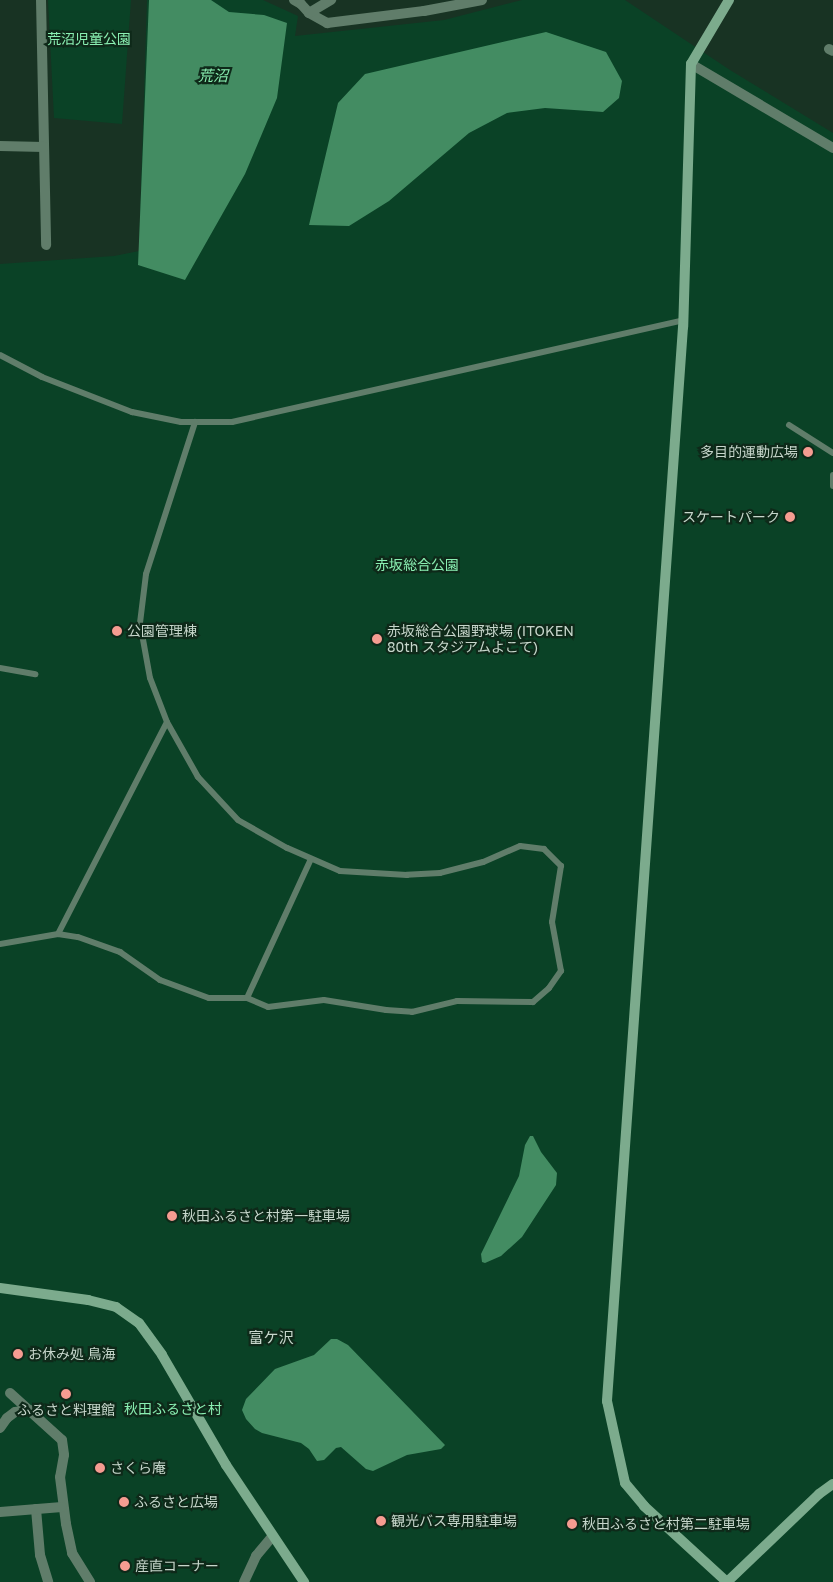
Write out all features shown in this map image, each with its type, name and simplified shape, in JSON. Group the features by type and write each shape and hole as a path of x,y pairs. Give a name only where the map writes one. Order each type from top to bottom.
{"street":[{"path":"41,0 46,245"},
{"path":"294,0 301,4 309,13 327,23 424,11 482,0"},
{"path":"309,13 331,0"},
{"path":"729,0 690,64 683,320 607,1401 624,1483 644,1506 727,1582 819,1494 833,1484"},
{"path":"690,64 833,148"},
{"path":"0,146 44,147"},
{"path":"0,1288 88,1300 116,1307 139,1323 162,1355 226,1465 304,1582"},
{"path":"10,1394 62,1440 64,1455 60,1477 62,1507 72,1553 90,1582"},
{"path":"0,1428 7,1418 15,1412 30,1410"},
{"path":"0,1512 62,1507"},
{"path":"36,1509 40,1555 48,1582"},
{"path":"244,1582 256,1556 273,1536"}],"lane":[{"path":"0,354 42,377 132,412 181,422 232,422 683,320"},
{"path":"0,944 58,934 78,937 120,952 160,980 208,998 247,998 268,1007 324,1000 386,1010 412,1012 457,1000 533,1002 549,988 560,971 552,922 561,866 544,849 520,846 483,862 440,873 407,875 340,871 286,848 238,820 198,778 167,722 150,678 140,623 146,574 195,422"},
{"path":"789,425 833,453"},
{"path":"833,476 833,486"},
{"path":"0,668 35,674"},
{"path":"58,934 167,722"},
{"path":"247,998 311,859"}],"green space":[{"name":"荒沼児童公園","path":"48,0 131,0 122,124 54,118"},
{"name":"赤坂総合公園","path":"147,0 263,0 298,16 295,36 444,20 522,0 625,0 730,70 833,133 833,1582 0,1582 0,264 114,256 139,251"}],"water":[{"name":"荒沼","path":"149,0 211,0 229,12 264,15 287,23 277,98 245,174 185,280 138,265"},
{"path":"546,32 606,52 622,81 619,98 603,112 545,108 507,113 469,133 389,201 349,226 309,225 338,103 365,74"},
{"path":"530,1136 533,1136 541,1152 557,1173 556,1185 522,1237 501,1256 485,1263 482,1262 481,1254 519,1176 525,1145"},
{"path":"331,1339 337,1339 348,1345 445,1445 441,1449 407,1455 373,1471 366,1469 341,1447 336,1448 324,1460 317,1461 309,1449 301,1443 262,1433 255,1429 246,1419 242,1410 246,1399 275,1369 314,1355"}],"place":[{"name":"多目的運動広場","path":"808,452"},
{"name":"スケートパーク","path":"790,517"},
{"name":"公園管理棟","path":"117,631"},
{"name":"赤坂総合公園野球場 (ITOKEN 80th スタジアムよこて)","path":"377,639"},
{"name":"秋田ふるさと村第一駐車場","path":"172,1216"},
{"name":"お休み処 鳥海","path":"18,1354"},
{"name":"ふるさと料理館","path":"66,1394"},
{"name":"さくら庵","path":"100,1468"},
{"name":"ふるさと広場","path":"124,1502"},
{"name":"観光バス専用駐車場","path":"381,1521"},
{"name":"秋田ふるさと村第二駐車場","path":"572,1524"},
{"name":"産直コーナー","path":"125,1566"}],"district":[{"name":"富ケ沢","path":"271,1338"}],"park label":[{"name":"秋田ふるさと村","path":"173,1409"}]}
